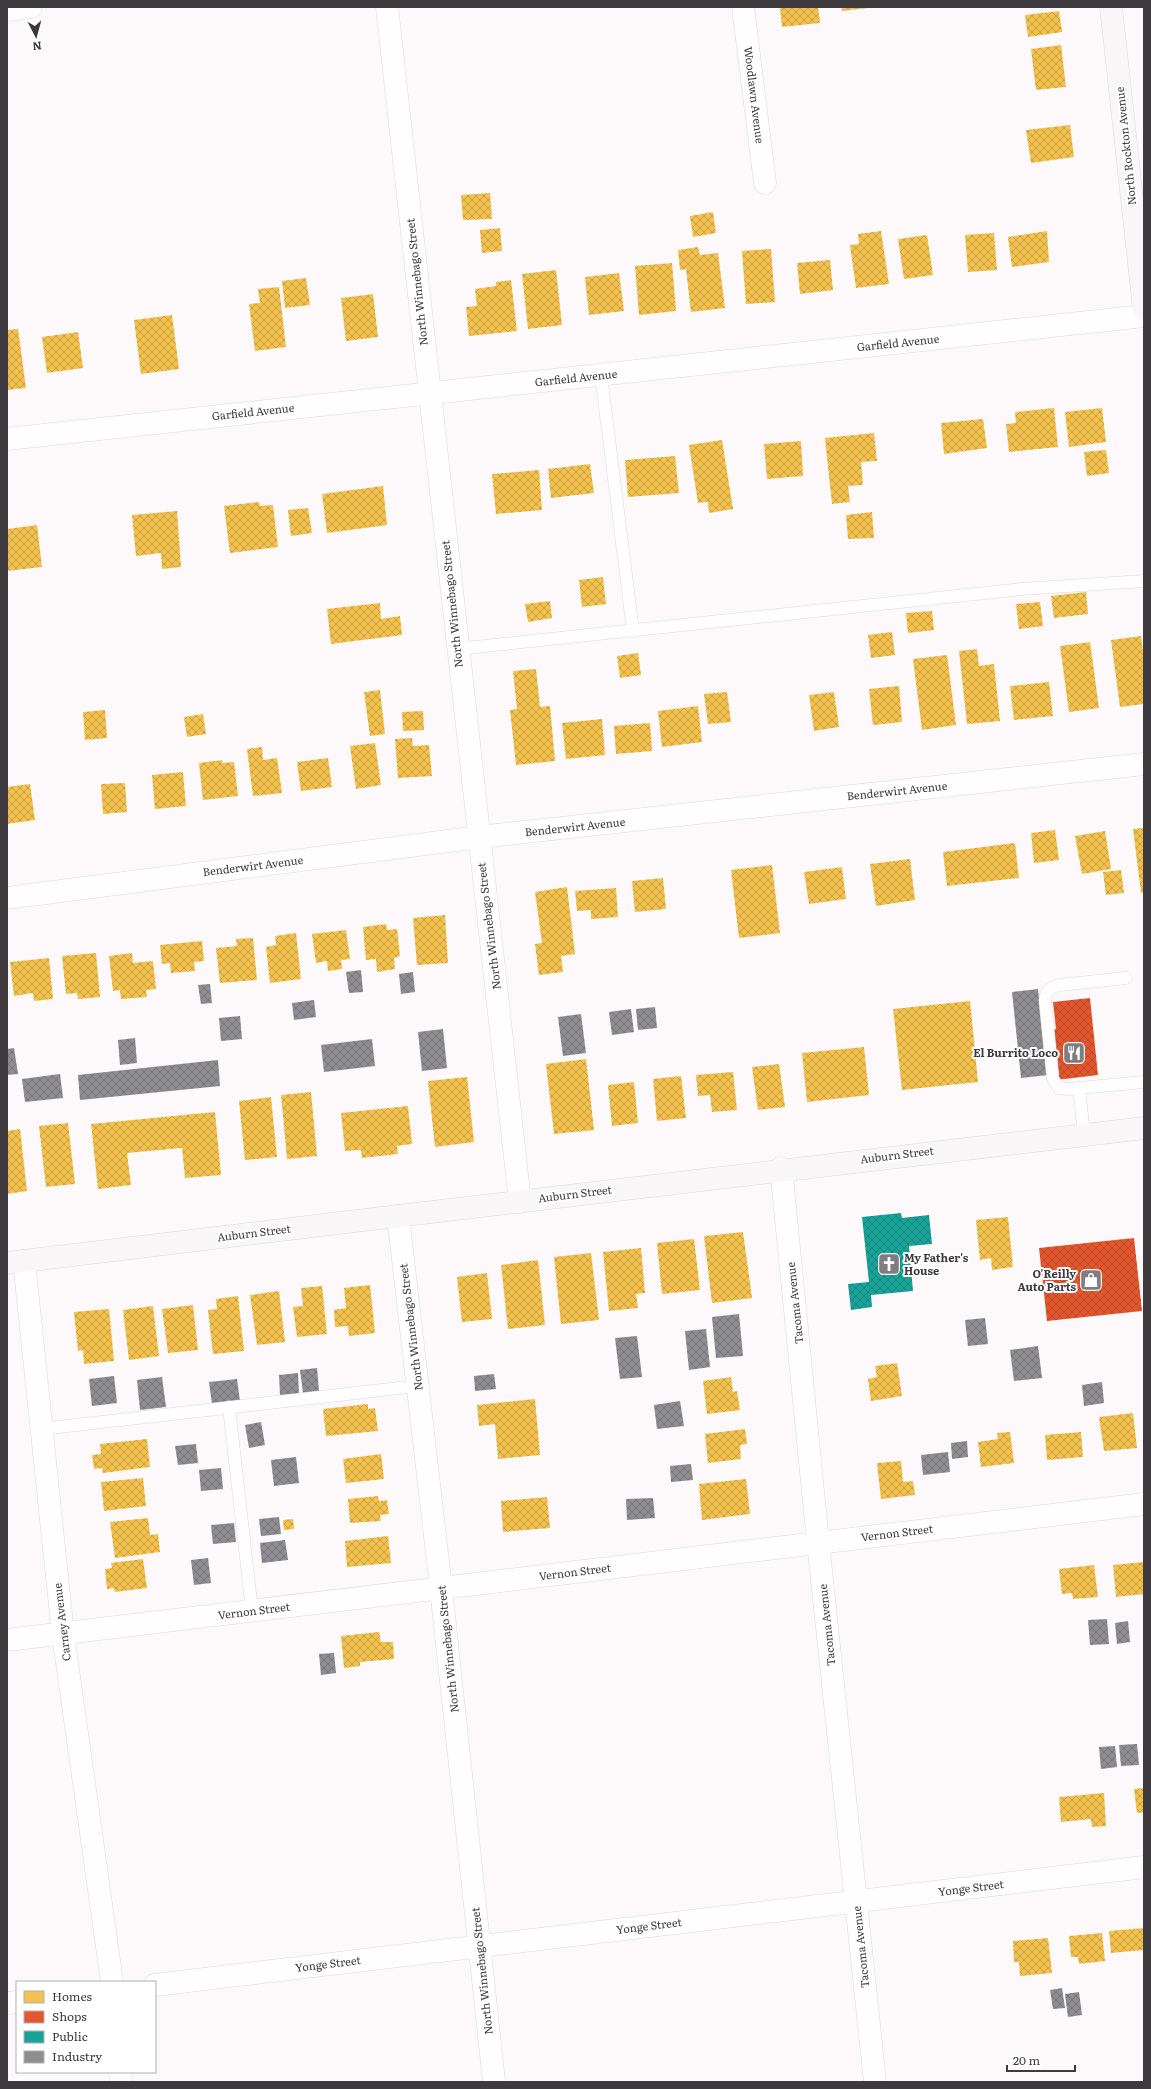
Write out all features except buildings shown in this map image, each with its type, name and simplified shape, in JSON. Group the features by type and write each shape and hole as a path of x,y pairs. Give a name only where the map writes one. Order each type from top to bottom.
{"main road":[{"name":"North Rockton Avenue","path":"1111,7 1144,309"},
{"name":"Auburn Street","path":"15,1262 520,1202 781,1168 1144,1128"}],"street":[{"path":"7,10 31,7"},
{"name":"North Winnebago Street","path":"387,7 457,650 520,1202"},
{"name":"Woodlawn Avenue","path":"743,7 766,183"},
{"name":"Garfield Avenue","path":"7,439 1144,316"},
{"name":"Benderwirt Avenue","path":"7,898 479,837 1144,764"},
{"name":"Tacoma Avenue","path":"781,1168 818,1542 875,2082"},
{"name":"North Winnebago Street","path":"398,1216 441,1588 494,2082"},
{"name":"Carney Avenue","path":"15,1262 41,1429 63,1634 112,1981"},
{"name":"Vernon Street","path":"7,1640 1144,1504"},
{"name":"Yonge Street","path":"156,1985 1144,1867"}],"lane":[{"path":"601,375 633,631"},
{"path":"457,650 1022,589 1144,581"},
{"path":"1126,978 1060,984 1049,988 1045,995 1054,1083 1063,1089 1140,1082"},
{"path":"1079,1088 1084,1134"},
{"path":"41,1429 417,1386"},
{"path":"229,1407 252,1611"}],"place":[{"name":"El Burrito Loco","path":"1074,1053"},
{"name":"My Father's House","path":"889,1264"},
{"name":"O'Reilly Auto Parts","path":"1091,1280"}]}
